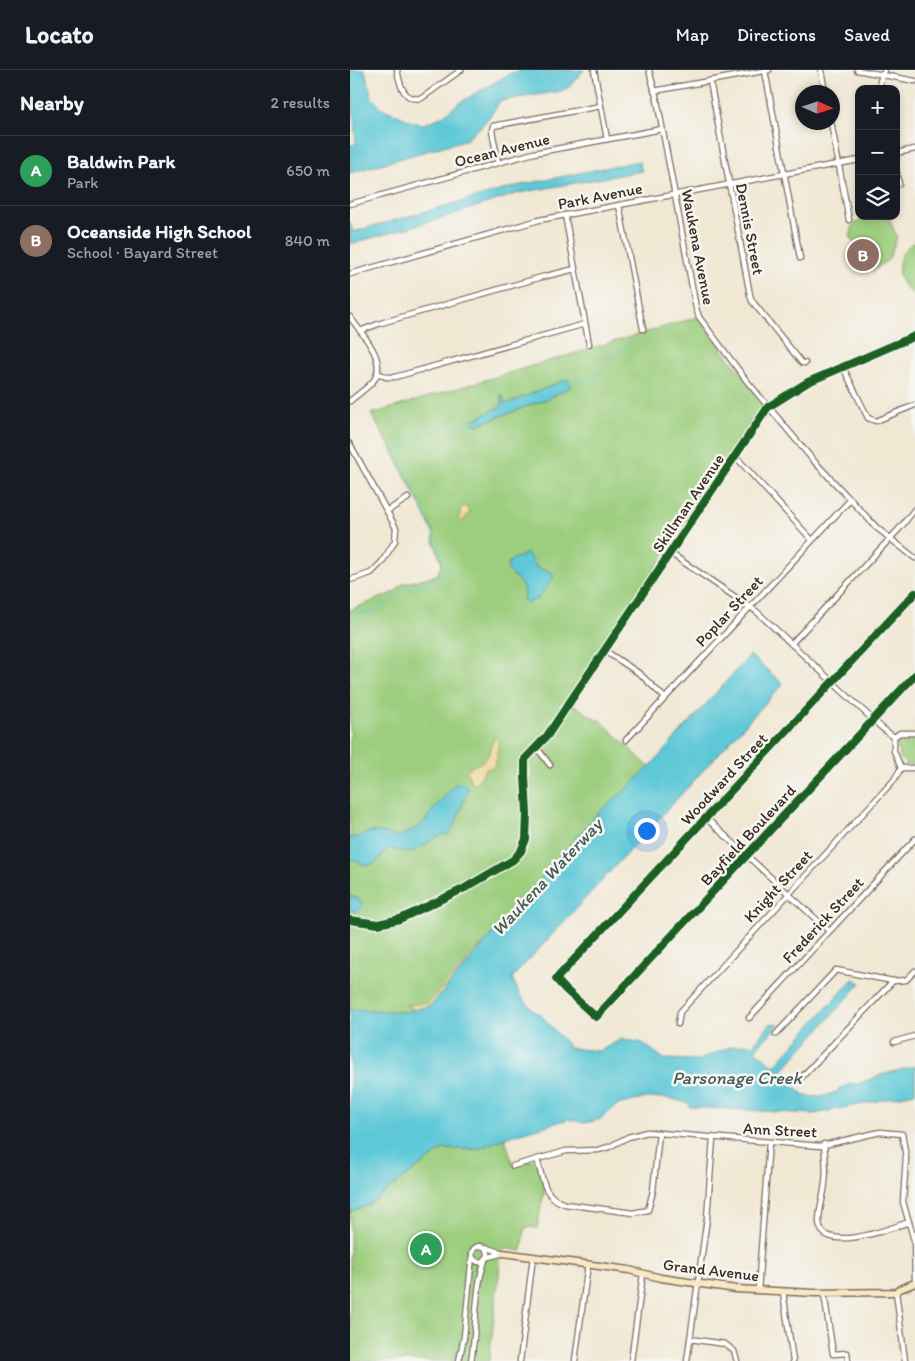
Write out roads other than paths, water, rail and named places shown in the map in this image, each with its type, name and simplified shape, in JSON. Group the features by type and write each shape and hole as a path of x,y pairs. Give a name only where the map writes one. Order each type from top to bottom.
{"street":[{"path":"397,70 404,93 411,98 418,99 422,98 455,72 461,70"},
{"path":"594,70 607,139"},
{"name":"Waukena Avenue","path":"649,70 699,317 768,407 850,499 878,528 915,558"},
{"path":"654,92 767,70 800,258"},
{"path":"821,70 824,85"},
{"path":"857,70 883,73 915,81"},
{"path":"880,85 883,73"},
{"name":"Dennis Street","path":"710,81 752,302 802,363 805,363"},
{"path":"498,162 492,127 601,106"},
{"name":"Ocean Avenue","path":"350,204 534,152 662,129"},
{"path":"833,130 849,220"},
{"path":"900,152 915,149"},
{"name":"Park Avenue","path":"350,274 539,220 855,161"},
{"path":"620,205 643,329"},
{"path":"565,215 589,344"},
{"path":"360,331 381,323 542,277 575,270"},
{"path":"350,317 377,357 379,367 378,373 372,382 350,401"},
{"path":"378,373 386,377 395,377 585,324"},
{"name":"Skillman Avenue","path":"350,920 378,924 400,919 465,888 513,860 521,851 526,839 528,814 524,764 526,759 547,736 768,407 808,382 915,336"},
{"path":"842,367 868,418 876,420 915,405"},
{"path":"350,444 396,528 395,541 382,562 371,573 350,580"},
{"path":"735,456 812,540"},
{"path":"387,510 408,498"},
{"name":"Poplar Street","path":"626,740 850,499"},
{"path":"791,644 915,509"},
{"path":"670,553 756,611 873,721 894,737"},
{"name":"Woodward Street","path":"600,1013 596,1017 556,979 915,593"},
{"path":"604,650 640,674 665,698"},
{"name":"Bayfield Boulevard","path":"600,1013 915,675"},
{"path":"894,737 900,733 915,733"},
{"path":"894,737 894,751 901,768 915,768"},
{"path":"537,748 550,765"},
{"name":"Knight Street","path":"678,1024 680,1012 894,780 901,768"},
{"path":"706,818 829,931"},
{"name":"Frederick Street","path":"749,1018 915,839"},
{"path":"776,1034 836,970 893,981 915,980"},
{"path":"906,980 915,971"},
{"path":"799,1080 893,981"},
{"path":"894,1042 915,1036"},
{"name":"Ann Street","path":"513,1166 566,1151 598,1150 640,1133 820,1146 880,1132 902,1134 906,1157 903,1202 914,1240 915,1282"},
{"path":"537,1159 545,1187 550,1196 556,1201 565,1204 633,1213 648,1210 654,1191 658,1134"},
{"path":"687,1361 707,1218 713,1138"},
{"path":"758,1290 769,1142"},
{"path":"824,1144 826,1181 819,1222 824,1233 833,1238 862,1237 909,1222"},
{"path":"459,1361 464,1337 472,1256 474,1248 481,1246 487,1251 480,1285 471,1361"},
{"name":"Grand Avenue","path":"481,1246 503,1253 629,1270 661,1278 736,1289 824,1293 896,1292 900,1288 915,1282"},
{"name":"Grand Avenue","path":"472,1256 477,1261 482,1262 486,1258 503,1253"},
{"path":"520,1361 533,1257"},
{"path":"575,1361 588,1264"},
{"path":"631,1361 643,1274"},
{"path":"783,1292 793,1361"},
{"path":"896,1292 905,1361"},
{"path":"824,1293 833,1354 847,1354 848,1361"},
{"path":"690,1339 725,1344 734,1351 736,1361"}],"water":[{"path":"350,70 365,70 372,98 382,108 412,122 424,124 443,116 459,103 511,73 524,70 584,70 569,87 561,91 500,101 486,121 468,136 468,139 350,173 350,145 356,144"},
{"path":"639,161 642,171 519,193 432,221 350,244 350,222 353,232 520,185"},
{"path":"568,379 571,387 547,399 477,425 474,424 473,420 502,406 501,394 504,404 506,404"},
{"path":"528,554 537,568 552,572 553,579 537,599 528,603 523,600 521,584 508,568 510,561"},
{"path":"750,655 783,684 512,978 520,995 533,1010 541,1015 570,1048 599,1051 622,1039 643,1043 664,1059 699,1060 730,1047 748,1044 752,1046 771,1023 779,1024 755,1050 774,1066 853,979 861,983 780,1073 805,1096 821,1097 839,1091 838,1089 853,1083 855,1085 881,1075 915,1066 915,1093 814,1114 690,1107 689,1103 667,1098 647,1098 617,1105 599,1120 584,1123 569,1119 508,1137 477,1149 443,1149 368,1205 350,1212 350,1009 405,1012 430,1006 597,814 628,788 652,764"},
{"path":"461,783 468,790 456,822 449,834 435,837 422,847 409,853 389,848 374,864 370,865 362,864 350,858 350,837 358,837 376,831 396,837 410,831 426,820 454,785"},
{"path":"350,896 359,899 362,905 360,910 350,912"}],"waterway":[{"path":"569,382 589,379 596,375 632,340"},
{"path":"350,614 372,613 403,592 448,573 446,562 397,454 398,449 407,447 425,434 473,423"}],"place":[{"name":"Oceanside High School","path":"863,255"},
{"name":"Baldwin Park","path":"426,1249"}],"water label":[{"name":"Waukena Waterway","path":"547,877"},
{"name":"Parsonage Creek","path":"737,1078"}]}
